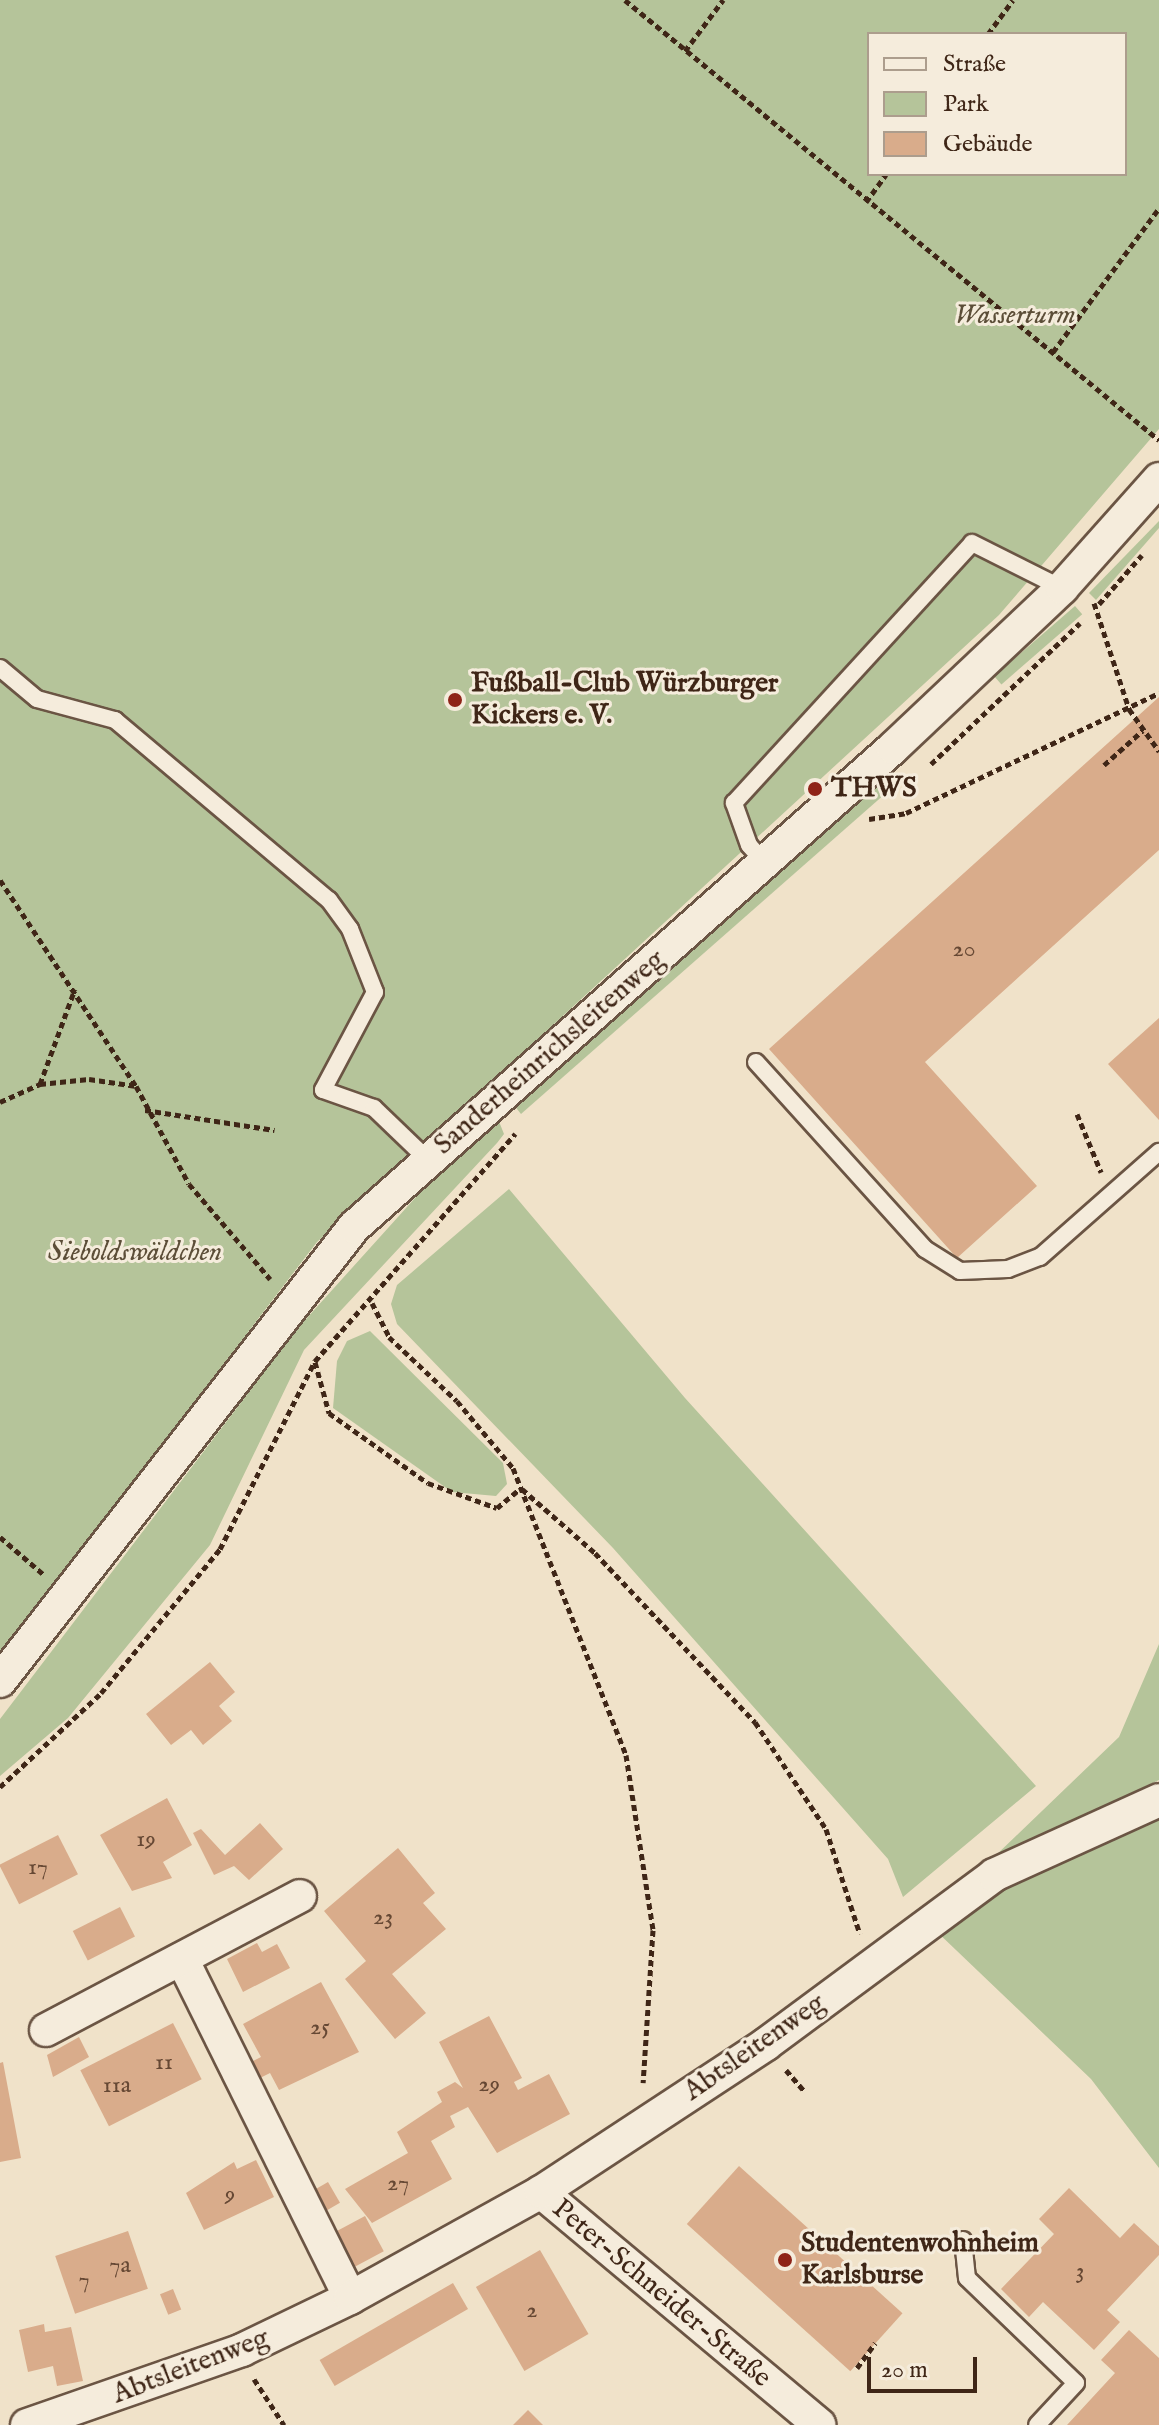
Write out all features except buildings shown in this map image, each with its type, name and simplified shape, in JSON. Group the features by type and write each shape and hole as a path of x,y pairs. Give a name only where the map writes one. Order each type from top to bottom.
{"street":[{"name":"Sanderheinrichsleitenweg","path":"0,1681 69,1595 292,1298 354,1227 766,864 1062,588 1159,479"},
{"name":"Abtsleitenweg","path":"27,2425 242,2350 350,2298 541,2192 637,2129 824,2002 858,1969 994,1875 1159,1800"},
{"path":"46,2030 300,1896"},
{"path":"182,1959 350,2298"},
{"name":"Peter-Schneider-Straße","path":"541,2192 820,2425"}],"lane":[{"path":"766,864 749,845 734,803 972,543 1062,588"},
{"path":"0,668 37,699 115,720 329,900 350,929 375,992 323,1090 374,1108 428,1160"},
{"path":"756,1062 925,1249 960,1271 1008,1269 1040,1257 1159,1152"},
{"path":"963,2240 967,2278 1076,2383 1037,2425"}],"path":[{"path":"625,0 866,202 1159,440"},
{"path":"685,51 723,0"},
{"path":"989,32 1013,0"},
{"path":"866,202 885,176"},
{"path":"1053,352 1159,208"},
{"path":"1097,606 1129,709 1159,751"},
{"path":"869,819 906,813 1159,694"},
{"path":"1104,765 1143,730"},
{"path":"857,829 881,809"},
{"path":"0,880 75,989 136,1086 145,1110 189,1184 292,1298"},
{"path":"40,1084 75,989"},
{"path":"0,1103 40,1084 89,1079 136,1086"},
{"path":"145,1110 274,1130"},
{"path":"1077,1114 1107,1186"},
{"path":"0,1787 101,1693 220,1549 315,1361 372,1303 519,1129"},
{"path":"372,1303 389,1337 482,1429 521,1488 626,1755 639,1809 653,2003 637,2129"},
{"path":"315,1361 329,1413 428,1483 497,1508 521,1488"},
{"path":"521,1488 595,1553 755,1722 800,1784 842,1867 863,1946 858,1969"},
{"path":"0,1537 69,1595"},
{"path":"857,2368 875,2343"},
{"path":"242,2350 284,2425"}],"green space":[{"name":"Fußball-Club Würzburger Kickers e. V.","path":"0,0 1159,0 1159,429 999,615 317,1242 0,1656"},
{"path":"1159,521 1159,528 1096,600 1089,593"},
{"path":"1075,606 1082,614 1001,685 994,676"},
{"path":"887,778 894,786 521,1114 513,1104"},
{"path":"498,1119 504,1134 497,1143 304,1350 210,1545 68,1718 0,1776 0,1719 297,1329 434,1177"},
{"path":"509,1189 685,1398 1036,1786 903,1897 888,1859 613,1548 397,1324 391,1304 397,1285"},
{"path":"370,1331 503,1463 507,1484 496,1496 452,1492 333,1408 337,1361 347,1341"},
{"path":"1159,1644 1159,1780 993,1858 1119,1737"},
{"path":"1159,1816 1159,2168 1091,2079 934,1929 1004,1883"}],"place":[{"name":"Fußball-Club Würzburger Kickers e. V.","path":"455,700"},
{"name":"THWS","path":"815,789"},
{"name":"Studentenwohnheim Karlsburse","path":"785,2260"}],"park label":[{"name":"Wasserturm","path":"1015,316"},
{"name":"Sieboldswäldchen","path":"135,1253"}]}
